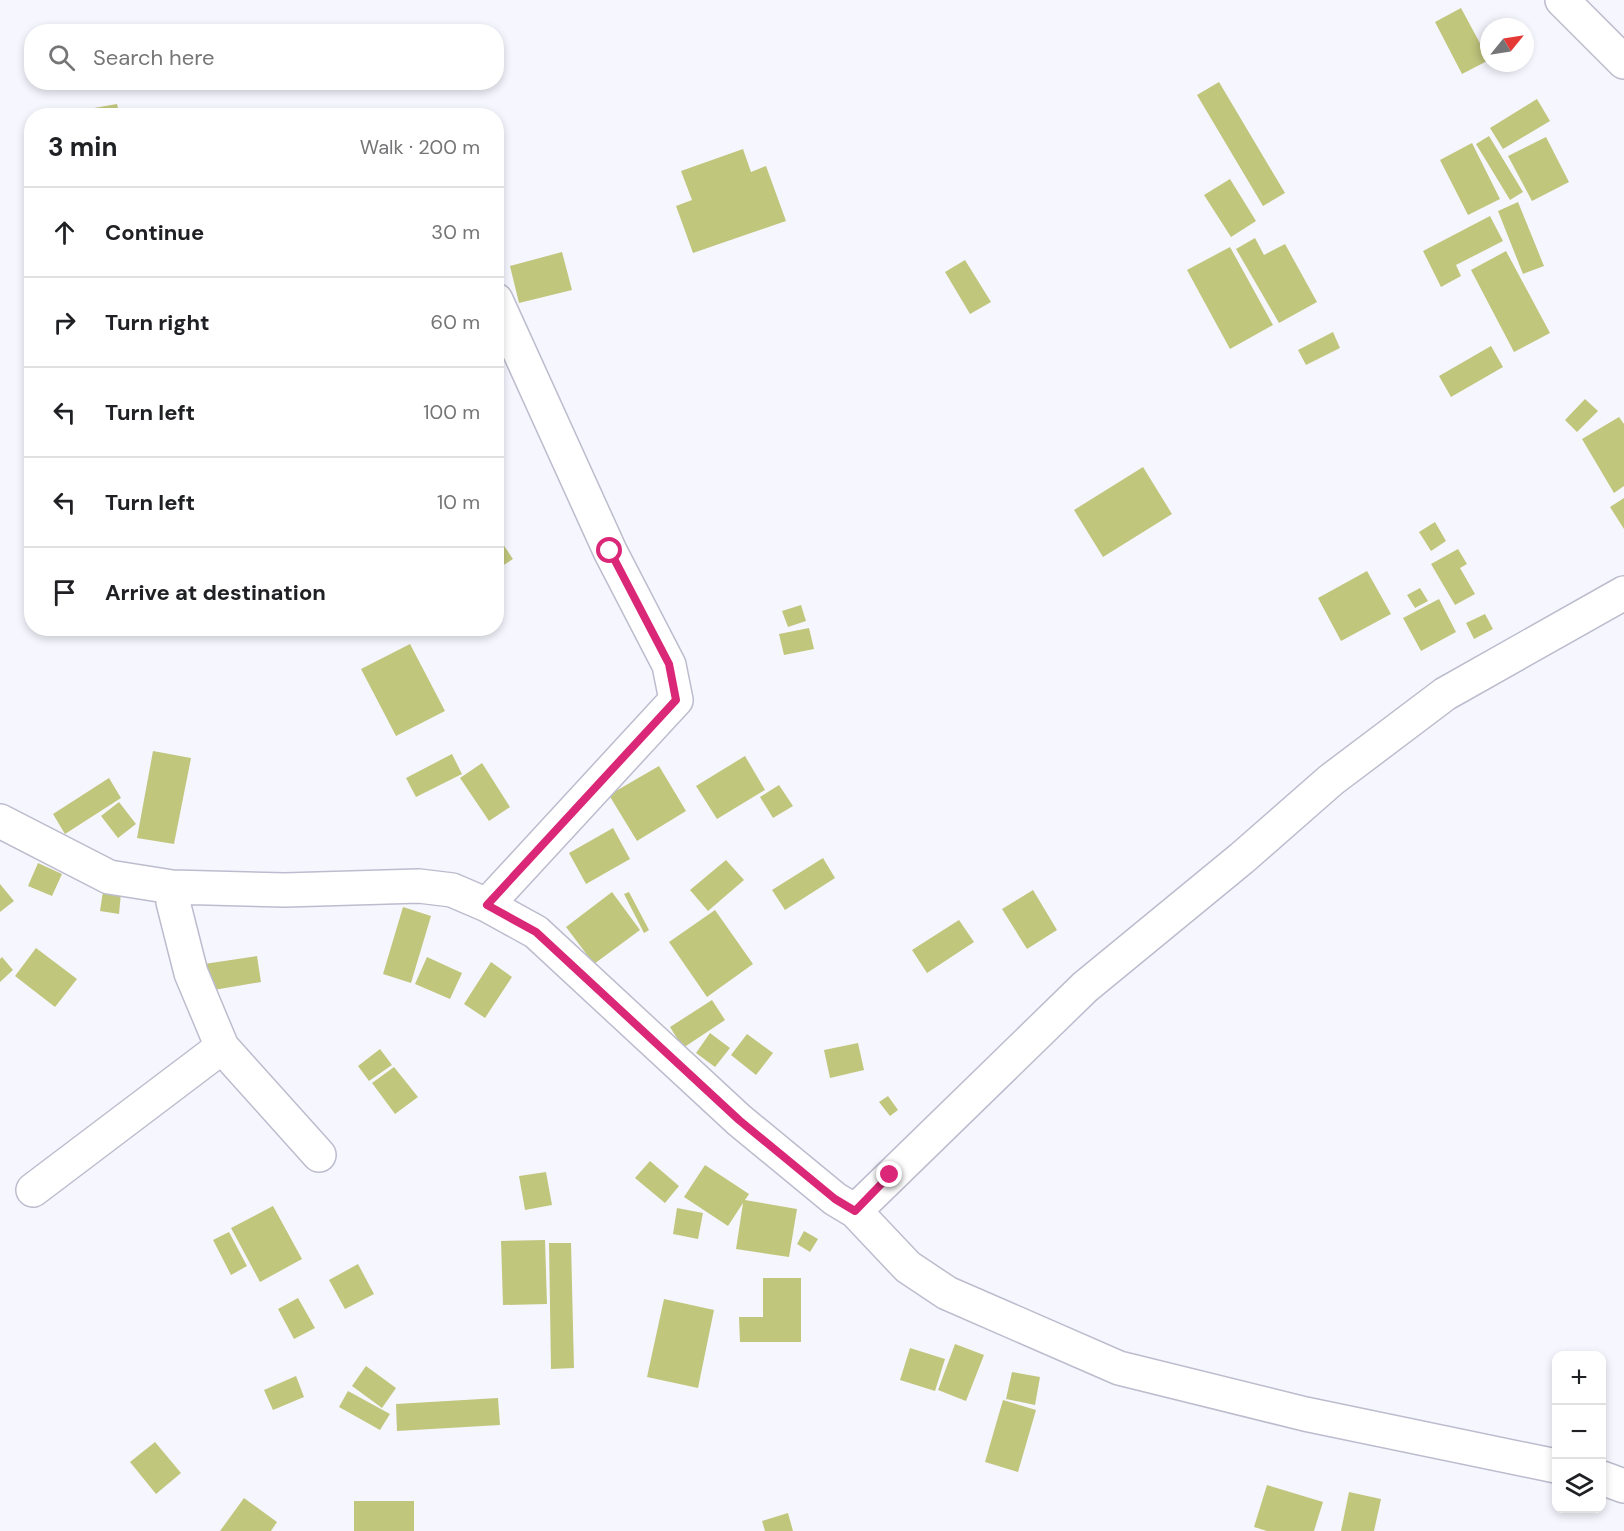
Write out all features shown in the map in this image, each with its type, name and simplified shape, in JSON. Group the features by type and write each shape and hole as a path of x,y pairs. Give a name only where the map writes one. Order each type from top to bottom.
{"street":[{"path":"1562,0 1624,62"},
{"path":"487,905 676,700 669,664 610,551 504,318"},
{"path":"855,1211 1085,987 1242,858 1331,780 1445,694 1624,594"},
{"path":"0,821 109,877 172,887 285,890 419,886 452,890 487,905 536,932 739,1120 835,1199 855,1211 908,1267 947,1293 1119,1368 1305,1414 1552,1465"},
{"path":"172,887 173,902 191,973 222,1047 319,1155"},
{"path":"33,1190 222,1047"},
{"path":"1606,1479 1624,1486"}],"building":[{"path":"1461,8 1480,43 1480,65 1462,74 1435,22"},
{"path":"1219,82 1285,193 1263,206 1197,95"},
{"path":"1537,99 1550,121 1503,149 1490,128"},
{"path":"117,104 118,108 94,108"},
{"path":"1489,136 1523,192 1510,200 1476,144"},
{"path":"1546,137 1569,182 1532,201 1508,156"},
{"path":"1472,143 1500,199 1468,215 1440,160"},
{"path":"743,149 751,172 766,166 786,221 693,253 676,206 692,200 681,171"},
{"path":"1230,179 1256,221 1231,237 1204,195"},
{"path":"1518,202 1544,266 1523,274 1498,211"},
{"path":"1490,216 1503,241 1456,265 1461,276 1441,287 1423,251"},
{"path":"1255,238 1264,255 1285,244 1317,302 1279,323 1236,249"},
{"path":"1230,247 1273,325 1230,349 1187,270"},
{"path":"1506,251 1550,333 1514,352 1471,270"},
{"path":"562,252 572,290 519,303 510,266"},
{"path":"965,260 991,302 970,314 945,272"},
{"path":"1333,332 1340,348 1306,365 1298,350"},
{"path":"1491,346 1503,367 1451,397 1439,376"},
{"path":"1585,399 1598,411 1577,432 1565,420"},
{"path":"1619,417 1624,424 1624,486 1614,493 1582,439"},
{"path":"1143,467 1172,514 1103,557 1074,510"},
{"path":"1624,498 1624,529 1610,507"},
{"path":"1435,522 1446,541 1431,551 1419,532"},
{"path":"504,546 513,559 504,565"},
{"path":"1458,549 1467,564 1460,568 1475,594 1455,605 1431,564"},
{"path":"1367,571 1391,614 1341,641 1318,598"},
{"path":"1420,588 1428,601 1415,608 1407,595"},
{"path":"1439,599 1456,632 1421,651 1403,618"},
{"path":"801,605 806,621 788,627 782,611"},
{"path":"1485,614 1493,629 1474,639 1466,623"},
{"path":"809,628 814,649 784,655 779,634"},
{"path":"410,644 445,711 396,736 361,669"},
{"path":"153,751 191,758 174,844 137,838"},
{"path":"452,754 462,774 416,797 406,778"},
{"path":"745,756 765,790 717,819 696,786"},
{"path":"482,763 510,807 489,821 460,778"},
{"path":"659,766 686,811 637,841 609,795"},
{"path":"109,778 121,798 65,834 53,814"},
{"path":"779,785 793,806 773,818 760,797"},
{"path":"119,802 136,824 118,838 101,816"},
{"path":"613,828 630,859 586,884 569,853"},
{"path":"823,858 835,878 785,910 772,890"},
{"path":"726,860 744,880 708,911 690,890"},
{"path":"38,863 62,874 52,896 28,886"},
{"path":"0,884 14,901 0,912"},
{"path":"1033,890 1057,930 1027,949 1002,909"},
{"path":"103,891 121,893 119,914 100,911"},
{"path":"612,892 640,930 594,964 566,927"},
{"path":"629,892 649,930 644,933 624,894"},
{"path":"403,907 431,916 411,983 383,974"},
{"path":"715,910 753,964 707,997 669,942"},
{"path":"959,920 974,942 927,973 912,950"},
{"path":"36,948 77,979 55,1007 15,976"},
{"path":"257,956 261,982 208,991 204,964"},
{"path":"2,957 13,970 0,982 0,959"},
{"path":"427,957 462,973 450,999 415,984"},
{"path":"491,962 512,977 485,1018 464,1004"},
{"path":"712,1000 725,1020 683,1048 670,1027"},
{"path":"710,1033 730,1048 715,1067 696,1053"},
{"path":"747,1034 773,1053 756,1075 731,1055"},
{"path":"858,1043 864,1070 830,1078 824,1050"},
{"path":"380,1049 392,1065 369,1081 358,1066"},
{"path":"394,1067 418,1097 395,1114 372,1083"},
{"path":"888,1096 898,1110 890,1116 879,1102"},
{"path":"650,1161 679,1186 665,1203 635,1178"},
{"path":"705,1165 749,1194 745,1200 797,1209 789,1257 736,1249 743,1203 728,1226 684,1197"},
{"path":"546,1172 552,1205 525,1210 519,1176"},
{"path":"273,1206 302,1259 260,1282 231,1228"},
{"path":"677,1208 703,1213 698,1239 673,1234"},
{"path":"804,1231 818,1239 810,1252 797,1244"},
{"path":"229,1232 247,1266 231,1275 213,1240"},
{"path":"545,1240 547,1304 503,1305 501,1241"},
{"path":"549,1243 571,1243 574,1368 551,1369"},
{"path":"358,1264 374,1294 345,1309 329,1280"},
{"path":"763,1278 801,1278 801,1342 740,1342 739,1317 763,1317"},
{"path":"298,1298 315,1328 294,1339 278,1309"},
{"path":"664,1299 714,1310 698,1388 647,1377"},
{"path":"955,1344 984,1355 966,1401 938,1390"},
{"path":"910,1348 945,1359 935,1391 900,1380"},
{"path":"366,1366 396,1388 382,1408 352,1386"},
{"path":"1012,1372 1040,1377 1035,1405 1006,1399"},
{"path":"296,1376 304,1397 273,1410 264,1390"},
{"path":"348,1391 390,1414 380,1430 339,1407"},
{"path":"498,1398 500,1425 397,1431 396,1404"},
{"path":"1003,1400 1036,1410 1018,1472 985,1462"},
{"path":"155,1442 181,1473 156,1494 130,1462"},
{"path":"1267,1485 1323,1502 1314,1531 1267,1531 1254,1527"},
{"path":"1349,1492 1381,1499 1374,1531 1341,1531"},
{"path":"244,1498 277,1522 271,1531 220,1531"},
{"path":"354,1501 414,1501 414,1531 354,1531"},
{"path":"788,1513 793,1531 765,1531 762,1521"}],"route":[{"path":"610,551 669,664 676,700 487,905 536,932 739,1120 816,1181 835,1199 855,1211 890,1175"}]}
